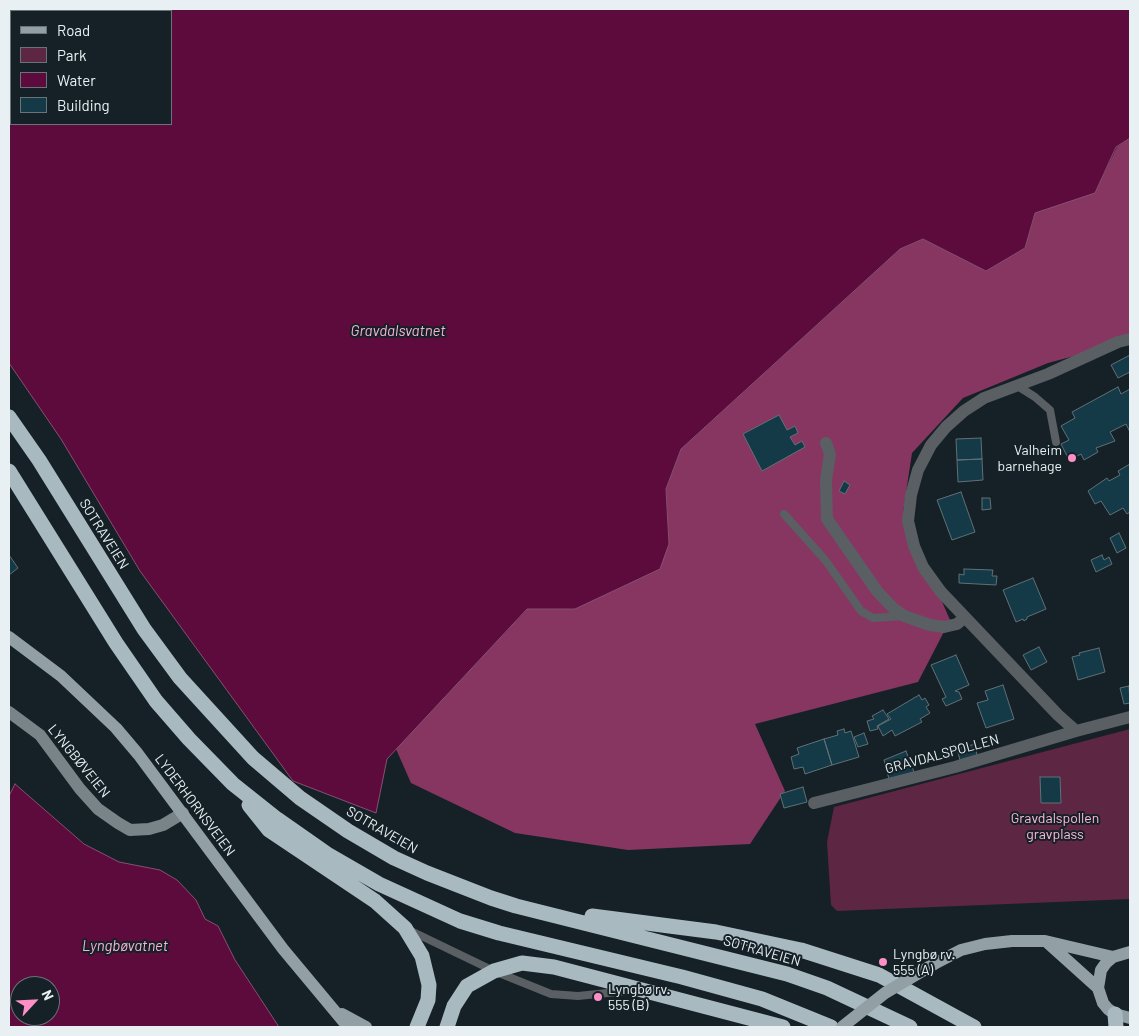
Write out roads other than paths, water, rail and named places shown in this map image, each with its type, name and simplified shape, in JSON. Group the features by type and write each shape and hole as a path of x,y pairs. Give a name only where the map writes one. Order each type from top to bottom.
{"highway":[{"name":"SOTRAVEIEN","path":"9,417 39,460 144,628 180,678 253,758 300,798 348,831 394,858 427,874 516,906 787,974 827,988 910,1027"},
{"path":"9,471 116,643 156,701 189,740 233,784 277,819 327,854 379,884 460,921 498,933 682,977 762,999 832,1027"},
{"path":"233,784 269,830 374,901 404,928 422,956 428,979 428,1000 417,1027"},
{"path":"516,906 716,932 801,950 879,975 974,1027"},
{"path":"447,1027 454,1006 468,986 494,971 522,963 538,964 783,1027"}],"main road":[{"name":"LYDERHORNSVEIEN","path":"9,637 61,676 116,728 183,813 283,949 348,1027"},
{"path":"842,1027 885,993 961,950 1012,940 1045,941 1113,957 1130,952"},
{"path":"1045,941 1080,969 1098,988 1103,1003 1115,1021 1130,1018"},
{"path":"1098,988 1101,970 1113,957"},
{"name":"LYDERHORNSVEIEN","path":"336,1011 366,1027"}],"street":[{"path":"1076,731 964,618 922,567 914,546 908,521 910,495 918,470 931,445 946,427 964,411 984,398 1048,374 1118,342 1130,339"},
{"path":"826,443 830,454 826,480 827,519 877,591 892,608 904,616 930,625 944,627 957,624 964,618"},
{"name":"LYNGBØVEIEN","path":"9,712 40,735 98,810 130,830 149,829 163,825 183,813"},
{"name":"GRAVDALSPOLLEN","path":"814,803 955,767 1130,717"}],"lane":[{"path":"1016,385 1035,397 1050,410 1056,442"},
{"path":"784,514 826,561 861,611 873,618 904,616"},
{"path":"404,928 494,971 552,994 578,996 638,989"}],"water":[{"name":"Gravdalsvatnet","path":"9,9 1130,9 1130,138 1116,147 1095,193 1035,213 1025,248 986,271 923,239 900,249 681,449 666,489 669,544 660,569 575,609 527,609 387,759 376,813 293,781 140,571 61,439 9,363"},
{"name":"Lyngbøvatnet","path":"15,784 84,844 119,862 160,870 177,880 196,900 205,919 218,926 235,960 279,1027 9,1027 9,796"}],"place":[{"name":"Valheim barnehage","path":"1072,458"},
{"name":"Lyngbø rv. 555 (A)","path":"883,962"},
{"name":"Lyngbø rv. 555 (B)","path":"598,997"}],"park label":[{"name":"Gravdalspollen gravplass","path":"1055,826"}]}
